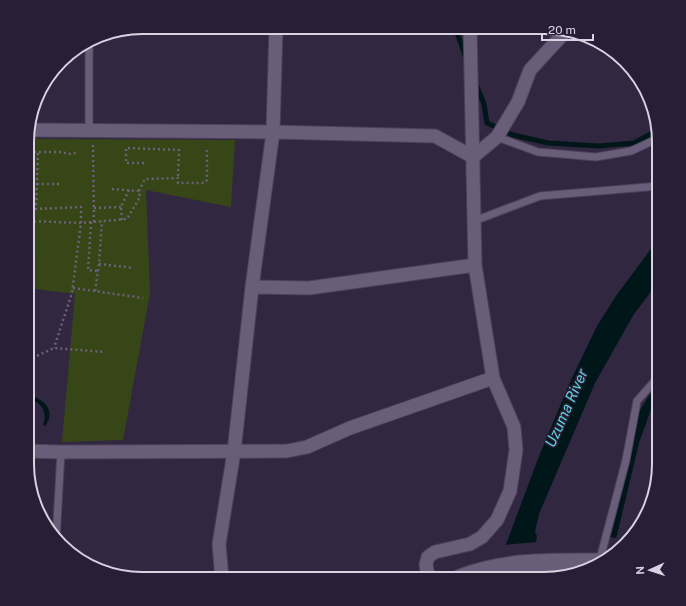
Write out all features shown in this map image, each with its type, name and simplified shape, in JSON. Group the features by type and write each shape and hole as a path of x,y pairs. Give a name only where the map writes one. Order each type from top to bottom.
{"main road":[{"path":"478,572 499,567 529,563 588,563"}],"street":[{"path":"221,572 219,544 234,452 252,287 273,132 276,34"},
{"path":"427,572 426,564 428,557 435,552 470,544 482,537 497,520 510,491 516,450 514,428 493,378 475,265 470,34"},
{"path":"473,158 497,137 518,102 530,70 562,36"},
{"path":"35,130 273,132 435,136 473,158"},
{"path":"252,287 310,288 475,265"},
{"path":"34,451 287,451 307,447 350,428 493,378"}],"lane":[{"path":"89,48 89,131"},
{"path":"497,137 538,152 596,157 632,150 652,141"},
{"path":"474,221 540,196 652,187"},
{"path":"602,555 626,460 637,401 652,384"},
{"path":"57,530 61,452"}],"path":[{"path":"93,144 94,208 88,270 98,271"},
{"path":"144,163 126,163 126,148 179,150 178,183 204,183 207,180 207,150"},
{"path":"34,153 77,153"},
{"path":"38,153 36,209 81,207 81,223 73,288 54,348"},
{"path":"34,221 81,223 127,219 140,197 139,192 145,179 178,178"},
{"path":"37,184 60,184"},
{"path":"111,189 139,192"},
{"path":"122,220 121,207 129,190"},
{"path":"94,208 121,207"},
{"path":"95,291 99,264 102,221"},
{"path":"99,264 134,268"},
{"path":"73,288 143,298"},
{"path":"34,357 54,348 105,352"}],"green space":[{"path":"34,139 235,140 231,207 146,190 150,293 123,440 62,442 75,294 34,289"}],"water":[{"name":"Uzuma River","path":"652,247 652,290 634,314 595,383 539,514 535,532 537,536 534,552 526,572 498,572 505,547 539,456 571,380 597,326 616,296"},
{"path":"652,391 652,407 639,443 615,545 606,553 632,448 640,410"},
{"path":"34,397 43,402 49,410 50,415 45,426 43,425 45,416 44,412 37,402 34,400"}],"pier":[{"path":"607,537 618,538 617,543 604,554"},
{"path":"538,542 536,552 528,572 496,572 503,545"}],"waterway":[{"path":"457,34 466,58"},
{"path":"475,82 484,104 487,123 513,135 548,143 599,146 634,143 652,133"}]}
